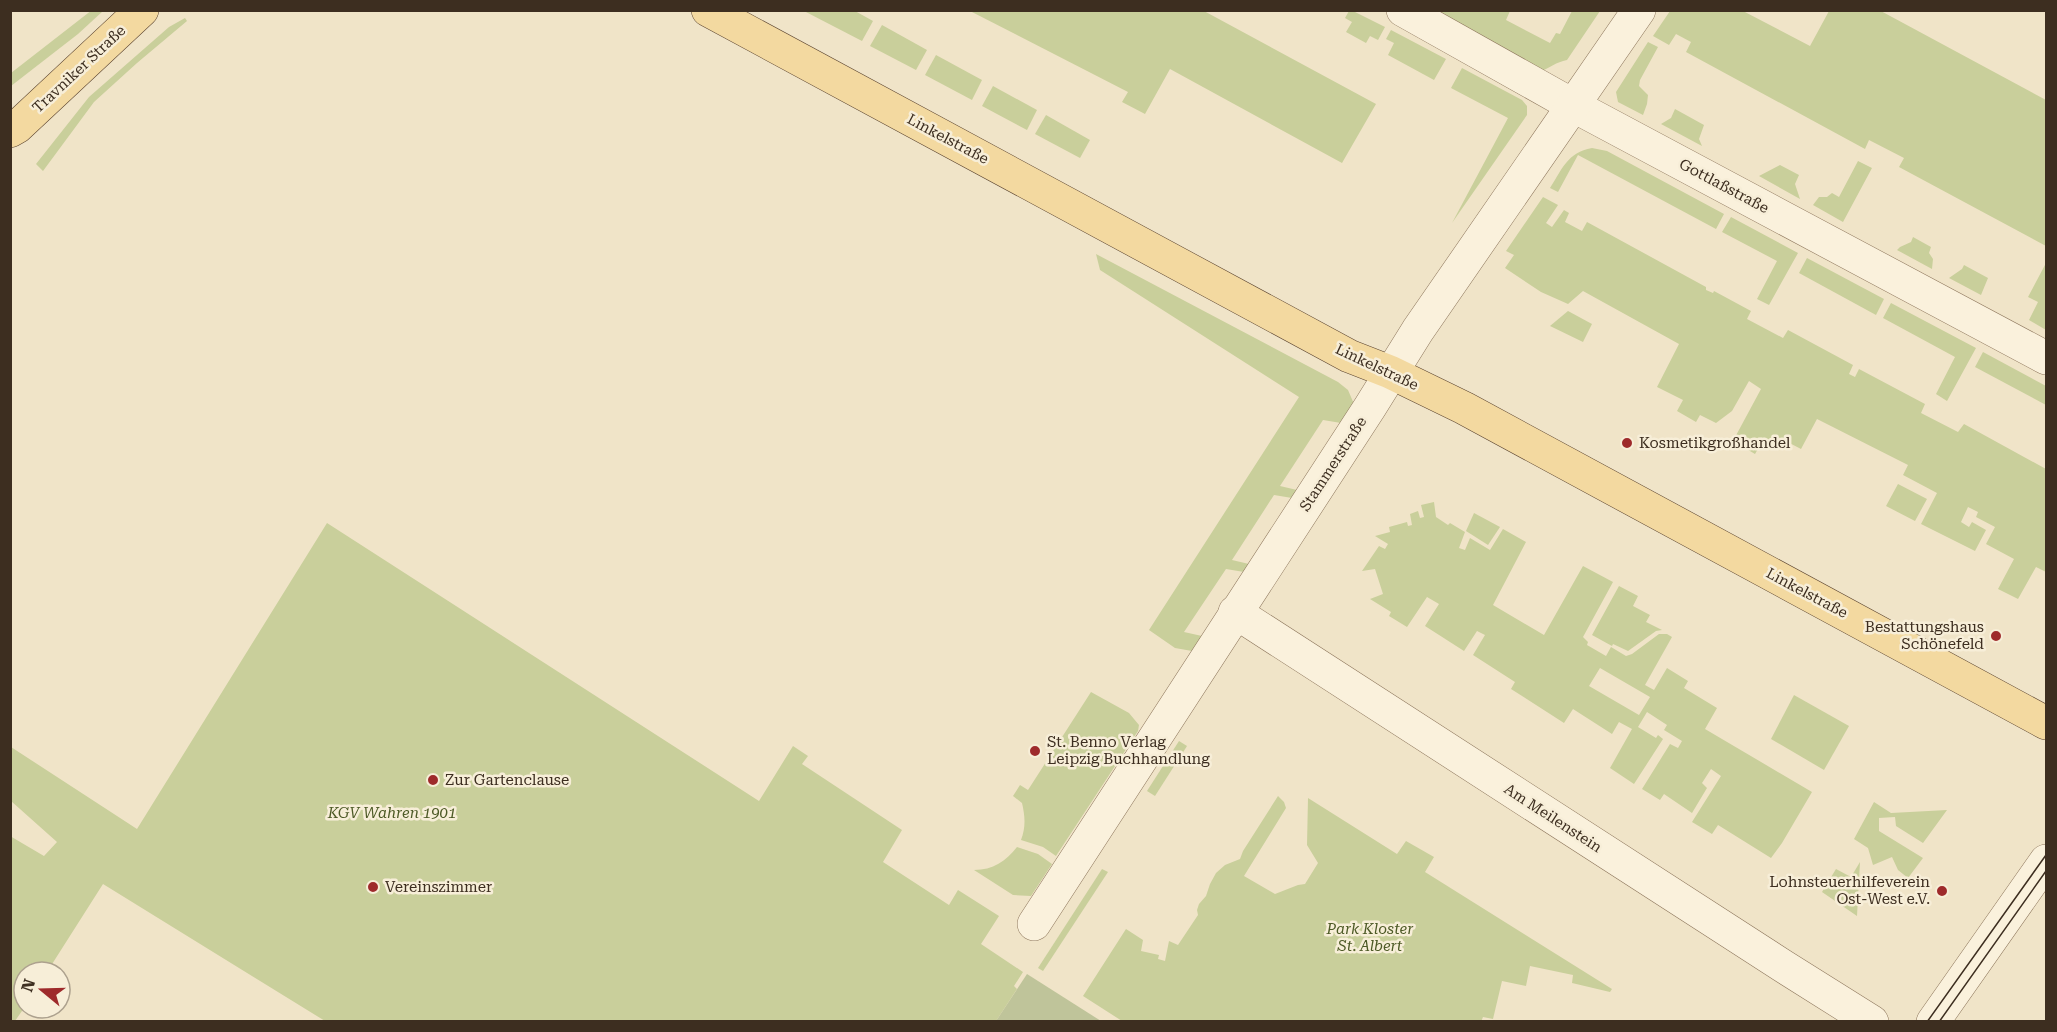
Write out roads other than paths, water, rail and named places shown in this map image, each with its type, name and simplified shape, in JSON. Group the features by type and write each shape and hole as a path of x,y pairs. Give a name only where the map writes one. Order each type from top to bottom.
{"main road":[{"name":"Travniker Straße","path":"13,132 142,10"},
{"name":"Linkelstraße","path":"725,15 1349,356 1390,372 1464,408 2046,723"}],"street":[{"name":"Gottlaßstraße","path":"1403,10 1574,106 2046,358"},
{"name":"Stammerstraße","path":"1034,924 1370,407 1390,372 1639,10"},
{"name":"Am Meilenstein","path":"1235,612 1872,1022"},
{"path":"1933,1022 2046,861"}],"tram line":[{"path":"1927,1022 2046,855"},
{"path":"1939,1022 2046,871"}],"place":[{"name":"Kosmetikgroßhandel","path":"1627,443"},
{"name":"Bestattungshaus Schönefeld","path":"1996,636"},
{"name":"St. Benno Verlag Leipzig Buchhandlung","path":"1035,751"},
{"name":"Zur Gartenclause","path":"433,780"},
{"name":"Vereinszimmer","path":"373,887"},
{"name":"Lohnsteuerhilfeverein Ost-West e.V.","path":"1942,891"}],"park label":[{"name":"KGV Wahren 1901","path":"392,813"},
{"name":"Park Kloster St. Albert","path":"1370,938"}]}
